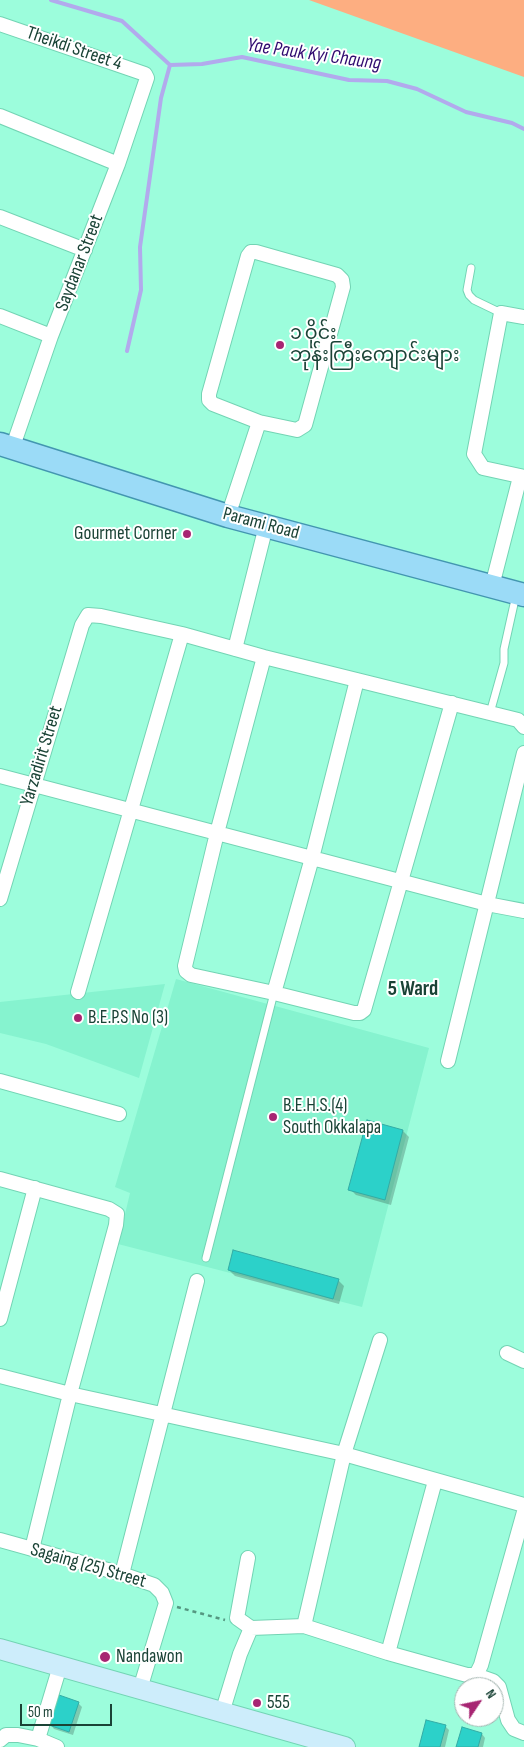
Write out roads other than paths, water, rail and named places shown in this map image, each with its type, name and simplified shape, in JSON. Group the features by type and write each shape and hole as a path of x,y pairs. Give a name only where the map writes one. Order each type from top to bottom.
{"main road":[{"name":"Parami Road","path":"6,447 228,516 520,594"}],"street":[{"name":"Theikdi Street 4","path":"0,24 145,74 146,76"},
{"name":"Saydanar Street","path":"6,447 118,164 146,76"},
{"path":"0,116 118,164"},
{"path":"0,217 85,250"},
{"path":"252,252 338,275 342,280 343,287 305,425 297,430 259,422 213,404 209,400 209,394 248,256 252,252"},
{"path":"492,586 522,477 483,468 474,454 500,313 524,318"},
{"path":"0,316 51,336"},
{"path":"228,516 259,422"},
{"path":"235,650 266,526"},
{"name":"Yarzadirit Street","path":"0,899 2,882 82,625 88,616 101,616 182,634"},
{"path":"78,992 182,634 235,650 518,720 524,727"},
{"path":"264,657 217,834 185,966 191,975 354,1013 360,1013 364,1010 452,703"},
{"path":"274,993 312,858 357,680"},
{"path":"448,1061 524,753"},
{"path":"0,776 487,904 524,911"},
{"path":"0,1081 119,1114"},
{"path":"0,1179 109,1209 117,1214 116,1225 70,1394 32,1549"},
{"path":"0,1319 35,1188"},
{"path":"122,1574 197,1281"},
{"path":"304,1626 344,1454 380,1340"},
{"path":"507,1353 524,1361"},
{"path":"0,1376 70,1394 344,1454 524,1505"},
{"path":"388,1653 435,1481"},
{"path":"476,1675 481,1666 524,1512"},
{"name":"Sagaing (25) Street","path":"0,1540 122,1574 154,1585 162,1593 166,1603 140,1689"},
{"path":"248,1558 237,1618 250,1628 304,1626 388,1653 493,1681 499,1687 508,1720 514,1729 524,1733"},
{"path":"222,1713 250,1628"},
{"path":"0,1649 342,1747"},
{"path":"38,1739 60,1666"},
{"path":"0,1740 6,1735 18,1735 38,1739 57,1747"}],"lane":[{"path":"471,268 467,290 469,295 474,300 500,313"},
{"path":"490,714 504,663 504,649 520,594"},
{"path":"206,1258 274,993"}],"waterway":[{"name":"Yae Pauk Kyi Chaung","path":"51,0 122,21 170,65 202,64 242,57 349,80 387,81 417,89 466,112 512,123 524,129"},
{"path":"127,351 141,290 140,247 161,98 170,65"}],"place":[{"name":"၁ ဝိုင်း ဘုန်းကြီးကျောင်းများ","path":"280,345"},
{"name":"Gourmet Corner","path":"187,534"},
{"name":"B.E.P.S No (3)","path":"78,1018"},
{"name":"B.E.H.S.(4) South Okkalapa","path":"273,1117"},
{"name":"Nandawon","path":"105,1657"},
{"name":"555","path":"257,1703"}],"district":[{"name":"5 Ward","path":"413,990"}]}
